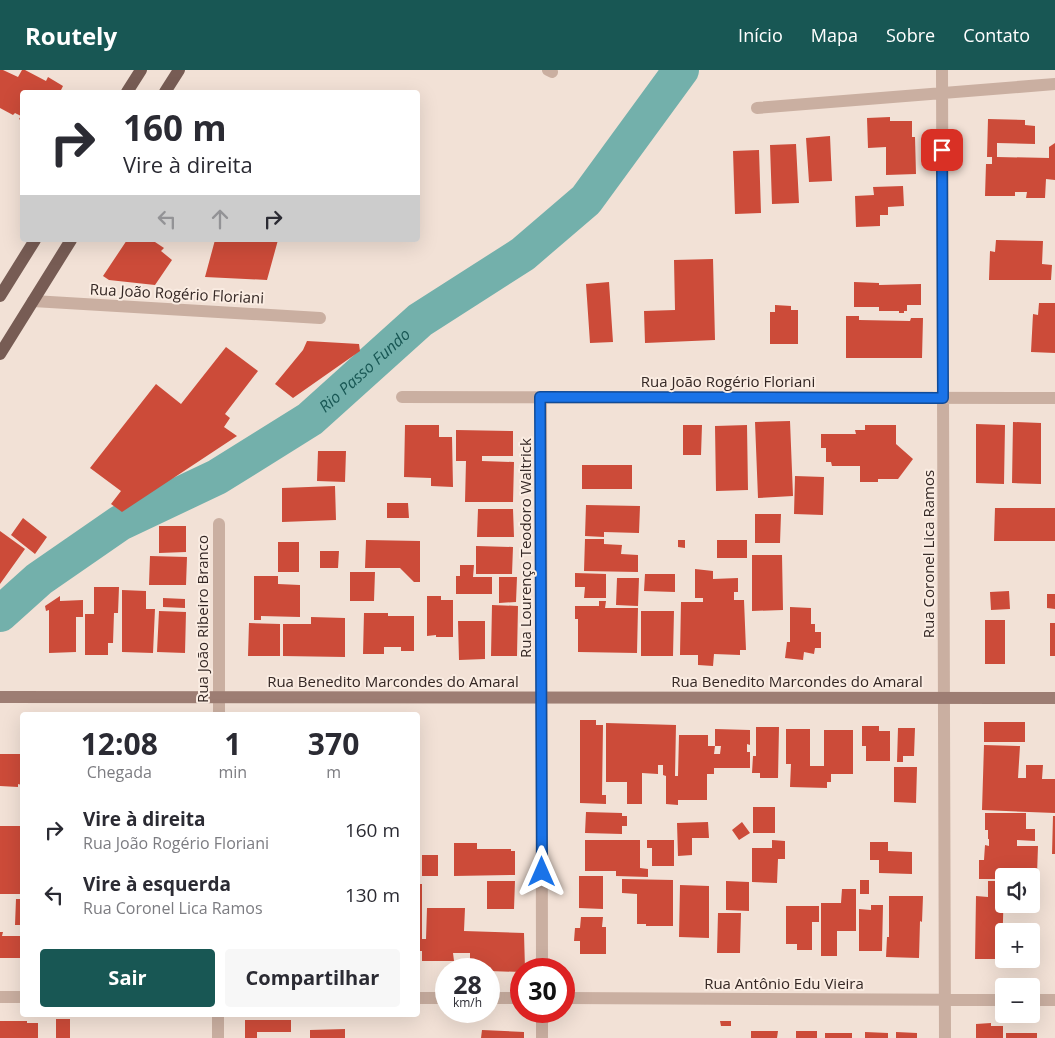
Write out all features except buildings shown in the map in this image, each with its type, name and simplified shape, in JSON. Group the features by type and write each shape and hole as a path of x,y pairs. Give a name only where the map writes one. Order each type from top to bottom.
{"main road":[{"path":"128,90 142,70"},
{"path":"166,90 179,70"},
{"path":"0,296 4,283 34,242"},
{"path":"0,354 70,242"},
{"name":"Rua Benedito Marcondes do Amaral","path":"0,697 1055,698"}],"street":[{"name":"Rua Coronel Lica Ramos","path":"942,70 945,1038"},
{"path":"757,108 1055,84"},
{"name":"Rua João Rogério Floriani","path":"33,301 320,318"},
{"name":"Rua João Rogério Floriani","path":"402,397 1055,398"},
{"name":"Rua Lourenço Teodoro Waltrick","path":"540,397 542,958"},
{"name":"Rua João Ribeiro Branco","path":"219,524 219,712"},
{"path":"0,996 20,997"},
{"path":"420,998 435,998"},
{"name":"Rua Antônio Edu Vieira","path":"575,998 995,1000"},
{"path":"1040,1000 1055,1000"},
{"path":"218,1017 218,1038"},
{"path":"542,1023 542,1038"}],"waterway":[{"name":"Rio Passo Fundo","path":"0,614 39,579 120,523 217,477 310,419 420,320 523,254 586,200 681,70"}],"route":[{"path":"542,872 540,397 943,398 942,150"}]}
